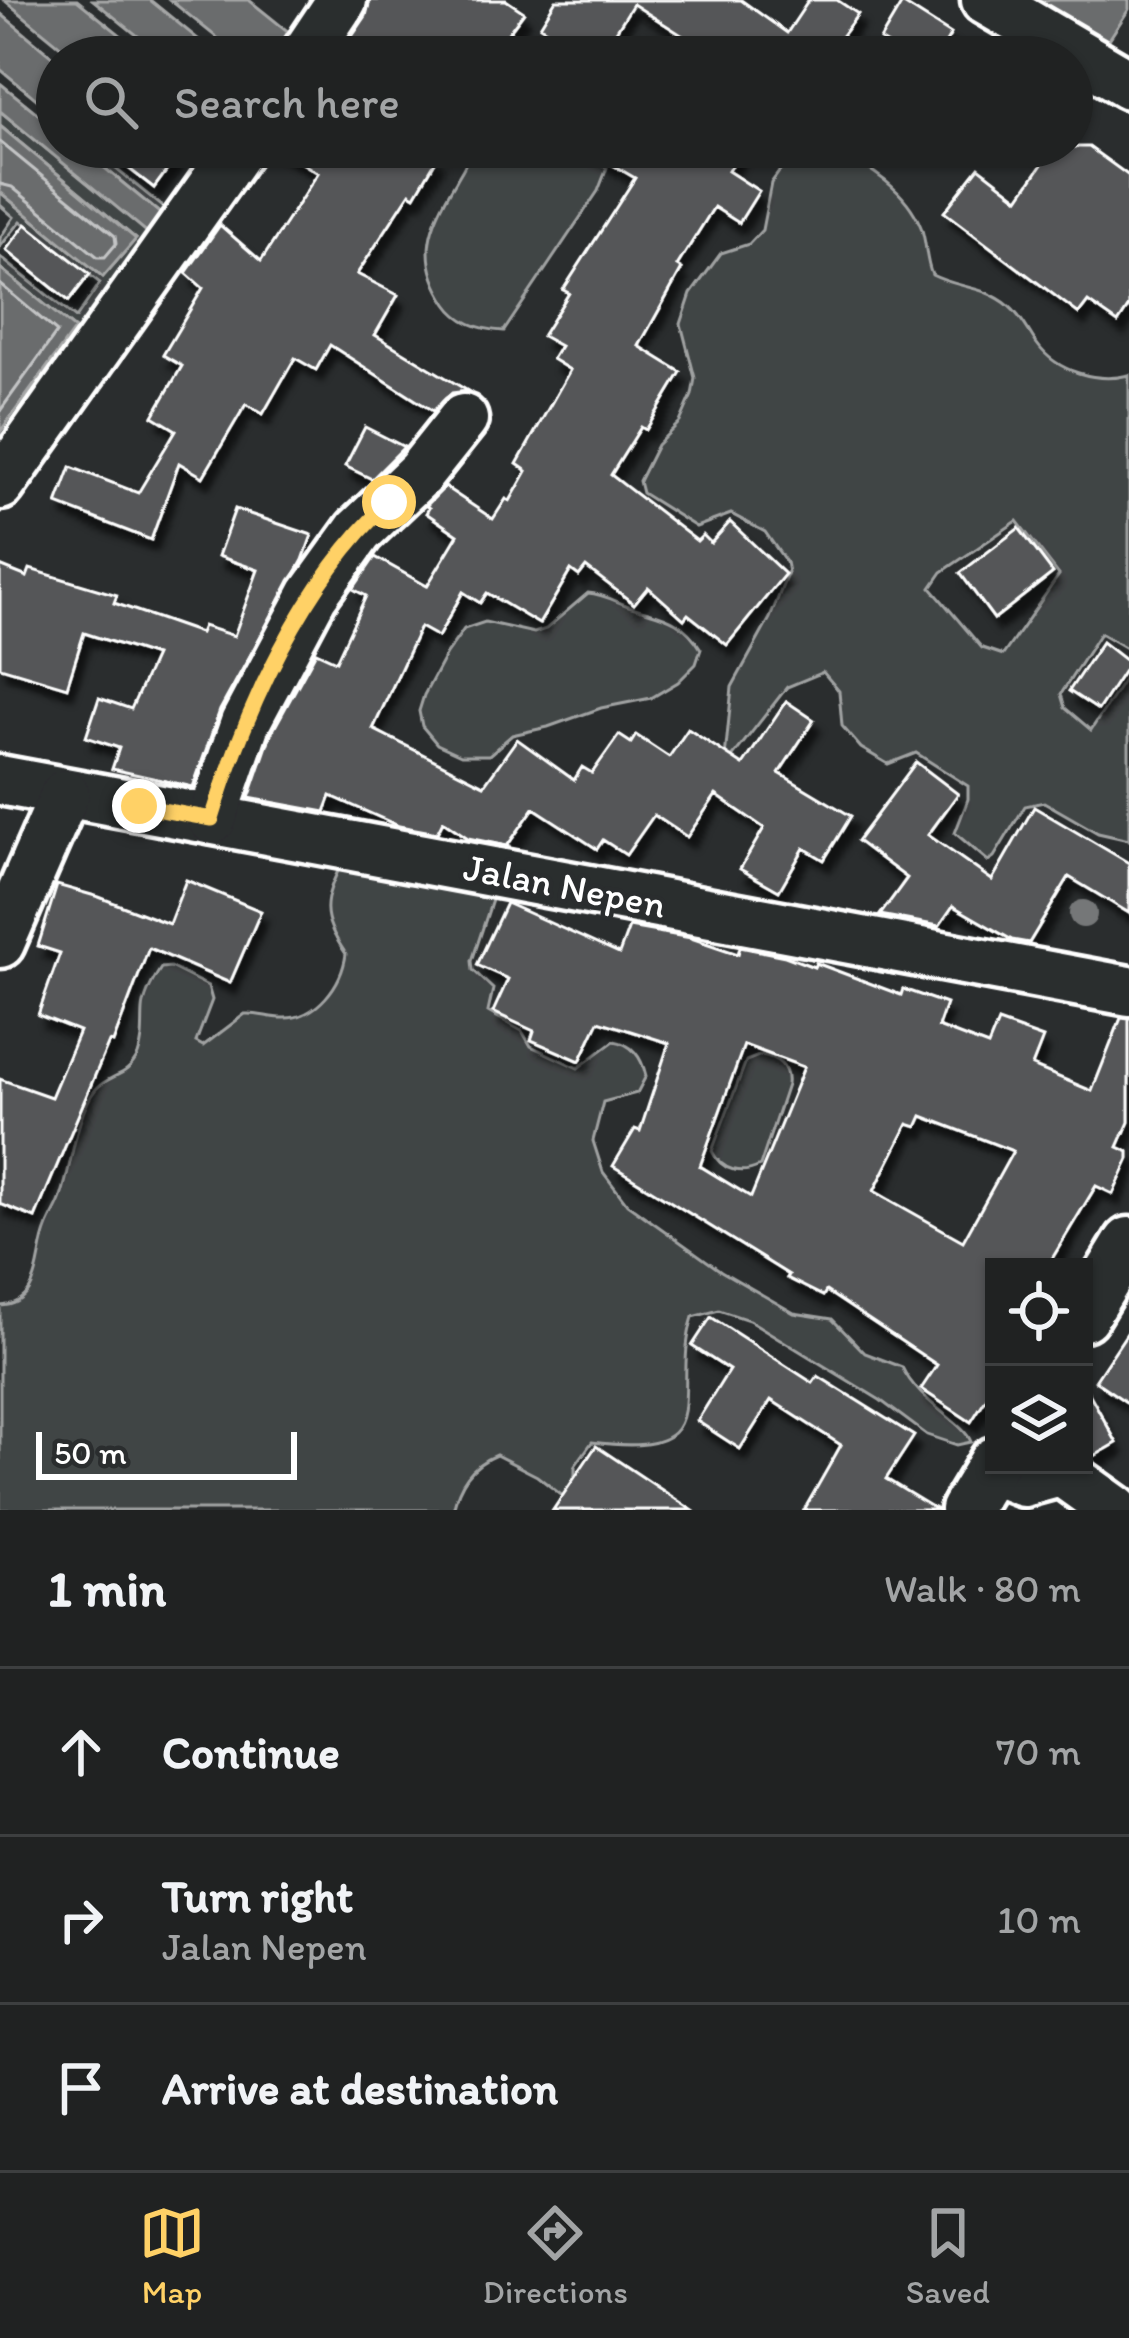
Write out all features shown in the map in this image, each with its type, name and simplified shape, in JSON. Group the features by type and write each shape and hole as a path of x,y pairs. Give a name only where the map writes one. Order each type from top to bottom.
{"street":[{"path":"318,36 342,0"},
{"path":"986,0 1047,36"},
{"path":"1093,63 1129,84"},
{"path":"0,485 225,168"},
{"path":"212,819 245,723 314,595 359,531 420,473 463,419"},
{"name":"Jalan Nepen","path":"0,780 1129,991"},
{"path":"0,943 65,794"},
{"path":"1093,1301 1129,1242"},
{"path":"965,1510 987,1474"},
{"path":"1008,1474 1023,1482 1052,1474"},
{"path":"1061,1474 1115,1510"}],"shaded area":[{"path":"0,111 36,140 36,156 0,126"},
{"path":"51,168 70,168 149,233 162,215 105,168 115,168 173,215 200,176 200,168 225,168 0,485 0,432 75,329 0,268 0,257 76,318 100,283 21,221 0,247 0,238 14,217 0,205 0,192 103,277 136,239"},
{"path":"463,168 607,168 598,191 504,331 465,321 437,287 430,242"},
{"path":"782,168 866,168 897,191 915,214 932,275 1000,299 1018,315 1045,354 1066,368 1091,376 1129,375 1129,650 1100,633 1061,694 1065,708 1091,730 1129,672 1129,840 1098,833 1044,802 1025,806 988,861 955,833 968,786 916,753 888,764 861,748 842,726 839,691 823,672 787,687 724,768 732,687 770,618 788,572 786,562 765,532 731,514 696,527 642,493 639,481 657,445 680,422 692,395 695,378 681,324 691,294 721,253 749,244 762,230 771,183","holes":["1017,521 1059,575 1003,655 982,648 931,588 942,572"]},
{"path":"588,593 677,623 701,649 696,664 651,698 512,735 489,755 461,755 437,744 422,726 419,711 446,654 464,629 485,622 534,633 546,629"},
{"path":"343,861 488,889 493,897 472,961 473,970 493,989 488,1012 522,1031 531,1046 578,1068 614,1041 631,1049 642,1063 646,1076 637,1093 603,1102 593,1141 603,1172 627,1204 721,1271 794,1313 832,1319 865,1353 902,1367 919,1391 971,1442 957,1445 927,1435 880,1400 749,1320 719,1310 693,1317 683,1415 676,1430 661,1441 634,1445 592,1442 575,1466 575,1477 627,1510 578,1508 537,1476 496,1455 467,1476 453,1510 0,1510 0,1306 14,1303 31,1288 89,1099 138,1055 145,999 161,968 170,967 208,986 212,1000 196,1042 203,1046 245,1014 295,1017 326,998 346,954 327,909"},
{"path":"761,1055 782,1064 787,1085 760,1166 733,1170 712,1151 746,1061"}],"water":[{"path":"4,0 77,0 122,36 48,36"},
{"path":"93,0 150,0 194,36 138,36"},
{"path":"170,0 249,0 290,33 288,36 215,36"},
{"path":"1033,0 1129,0 1129,9 1106,44"},
{"path":"0,13 36,43 36,99 0,69"},
{"path":"0,83 36,112 36,141 0,111"},
{"path":"0,126 36,156 36,168 51,168 136,239 103,277 0,192"},
{"path":"69,168 105,168 162,215 149,234"},
{"path":"0,268 75,329 0,432"}],"building":[{"path":"370,0 506,0 524,12 506,36 352,36"},
{"path":"556,0 741,0 787,33 809,0 837,0 858,14 842,36 683,36 633,4 613,36 556,36 540,26"},
{"path":"902,3 951,34 950,36 882,36"},
{"path":"1093,150 1129,176 1129,306 1118,323 1088,302 1079,314 944,212 978,168 1019,198 1040,168 1093,168"},
{"path":"128,168 169,168 154,188"},
{"path":"310,168 432,168 357,274 398,295 375,335 468,391 452,393 433,411 330,345 316,370 295,358 263,414 246,404 203,477 179,463 151,540 57,504 71,467 138,493 176,430 153,416 182,366 163,355 203,288 186,273 220,225 261,261 318,173"},
{"path":"618,168 730,168 759,191 739,223 714,207 677,266 682,269 639,346 681,372 646,430 641,427 611,475 697,541 703,535 711,543 730,522 785,574 727,645 688,614 684,619 648,587 634,604 586,567 579,576 571,570 539,624 487,593 480,603 463,592 438,637 420,627 373,729 484,785 517,739 574,780 582,767 592,773 619,735 631,743 636,735 669,757 688,729 743,765 786,701 814,720 779,773 851,816 824,860 804,848 779,891 740,869 764,828 716,795 687,837 654,815 626,855 603,840 597,849 534,808 507,846 468,838 443,821 437,833 399,826 331,796 325,812 249,798 271,734 316,652 336,661 366,596 353,589 375,557 427,586 458,535 426,513 426,506 445,487 493,519 506,499 510,501 527,471 517,464 570,370 552,359 560,346 542,336 569,293 563,290 635,178"},
{"path":"26,224 90,274 69,301 6,250"},
{"path":"365,427 404,447 372,479 345,466"},
{"path":"235,509 312,535 303,560 220,710 193,787 112,769 119,748 86,737 99,698 131,709 155,656 84,633 67,687 0,667 0,566 27,577 30,569 117,595 114,603 200,633 203,626 234,636 258,570 218,556"},
{"path":"1019,528 1053,573 994,619 960,573"},
{"path":"1102,642 1129,663 1098,710 1069,691"},
{"path":"916,762 958,794 928,835 992,880 1034,807 1129,863 1129,913 1069,877 1029,943 1012,940 953,906 939,926 880,915 907,878 857,841"},
{"path":"186,880 261,911 230,983 149,948 113,1043 109,1042 35,1218 0,1204 0,1079 51,1097 79,1031 38,1015 60,953 38,946 57,885 169,924"},
{"path":"506,903 619,954 629,927 691,938 738,954 740,947 814,967 816,963 901,995 903,989 946,1004 938,1027 988,1046 998,1022 1043,1038 1032,1066 1092,1091 1121,1018 1129,1019 1129,1122 1118,1147 1129,1152 1129,1159 1113,1194 1096,1186 1052,1258 985,1258 985,1400 971,1422 921,1389 937,1365 826,1291 823,1296 787,1278 789,1275 613,1166 635,1129 640,1131 669,1043 599,1021 580,1061 531,1040 534,1031 493,1012 508,979 477,965","holes":["744,1045 804,1067 751,1197 700,1166","922,1116 1013,1151 963,1241 874,1191 908,1124 917,1127"]},
{"path":"711,1317 813,1383 818,1376 914,1436 886,1479 937,1510 804,1510 841,1445 771,1400 740,1449 697,1421 729,1370 692,1346"},
{"path":"1129,1330 1129,1404 1095,1381"},
{"path":"1093,1400 1117,1443 1093,1457"},
{"path":"596,1446 692,1510 553,1510"}],"route":[{"path":"139,806 212,819 245,723 314,595 359,531 389,502"}]}
